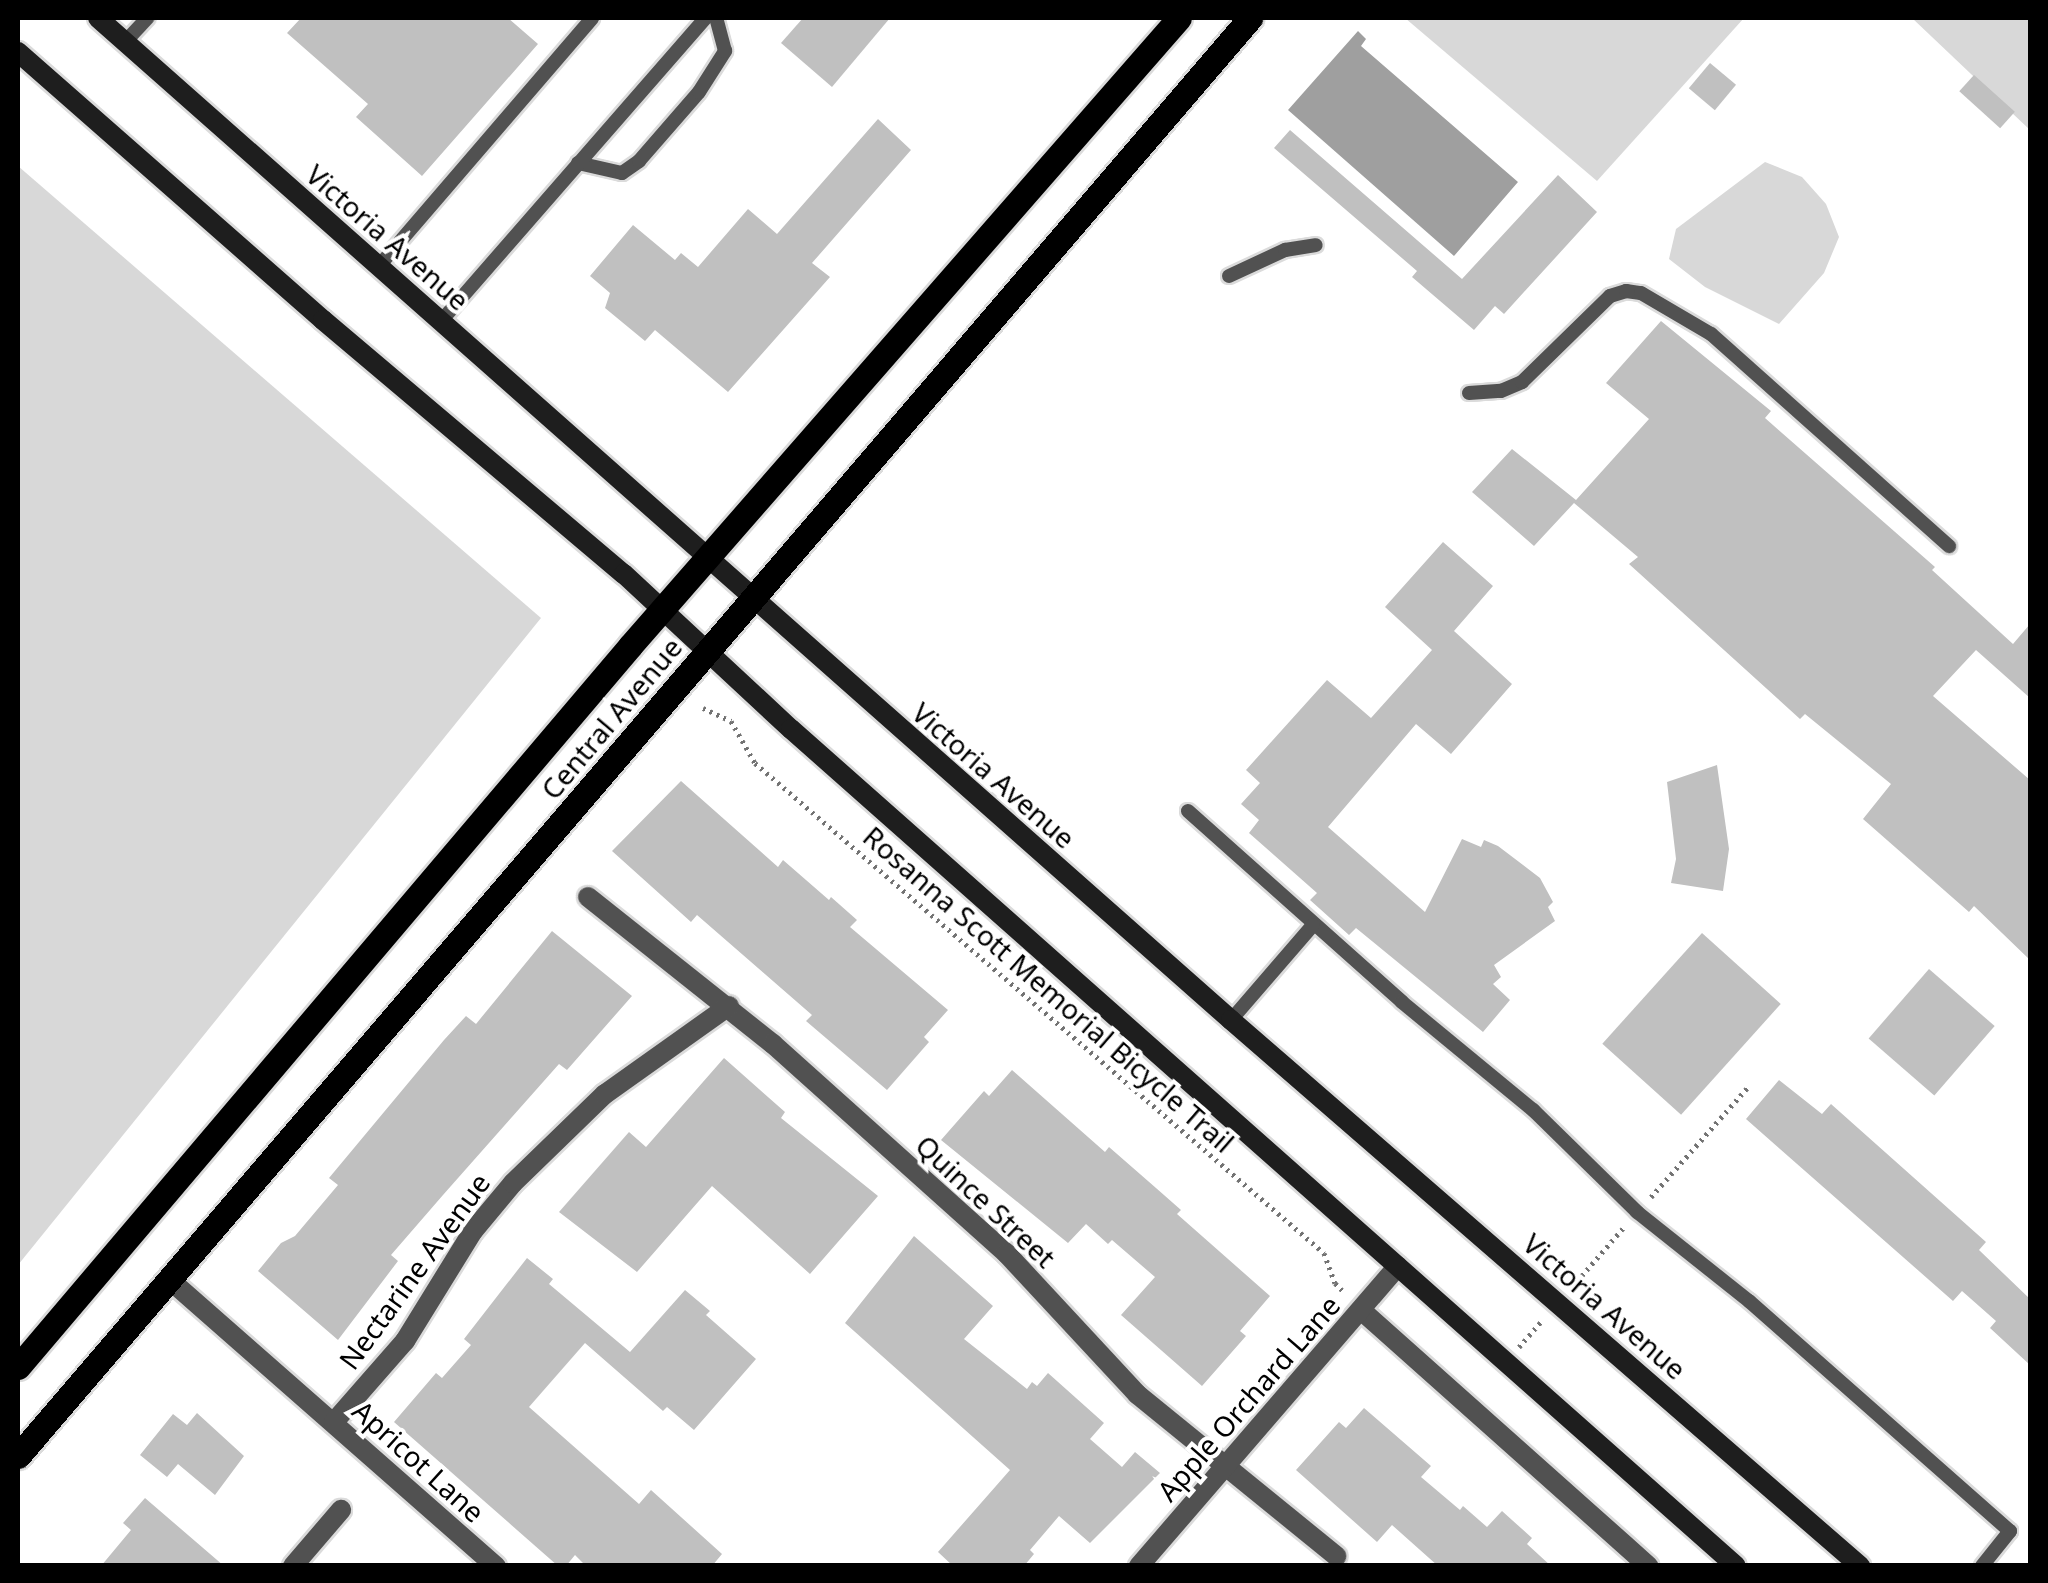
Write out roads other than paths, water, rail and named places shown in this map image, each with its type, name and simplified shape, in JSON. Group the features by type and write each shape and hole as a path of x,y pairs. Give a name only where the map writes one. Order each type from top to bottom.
{"main road":[{"name":"Victoria Avenue","path":"98,18 1230,1020 1860,1566"},
{"name":"Central Avenue","path":"18,1367 663,608 1180,18"},
{"name":"Central Avenue","path":"18,1456 1250,18"},
{"path":"18,52 663,608 791,729 1736,1566"}],"street":[{"name":"Quince Street","path":"588,897 729,1006 1007,1254 1137,1394 1336,1556"},
{"name":"Nectarine Avenue","path":"334,1422 405,1341 473,1231 513,1183 605,1094 729,1006"},
{"name":"Apple Orchard Lane","path":"1138,1566 1398,1266"},
{"name":"Apricot Lane","path":"170,1280 496,1566"},
{"path":"1362,1310 1648,1566"},
{"path":"293,1566 341,1510"}],"lane":[{"path":"125,42 147,18"},
{"path":"380,266 592,18"},
{"path":"442,320 705,18"},
{"path":"578,163 622,172 640,161 699,92 724,51 716,18"},
{"path":"1229,276 1284,250 1316,245"},
{"path":"1469,393 1501,392 1522,382 1610,296 1626,291 1641,293 1710,334 1949,546"},
{"path":"1188,811 1314,925 1533,1110 1638,1212 1749,1301 2010,1531 1982,1566"},
{"path":"1230,1020 1314,925"}]}
